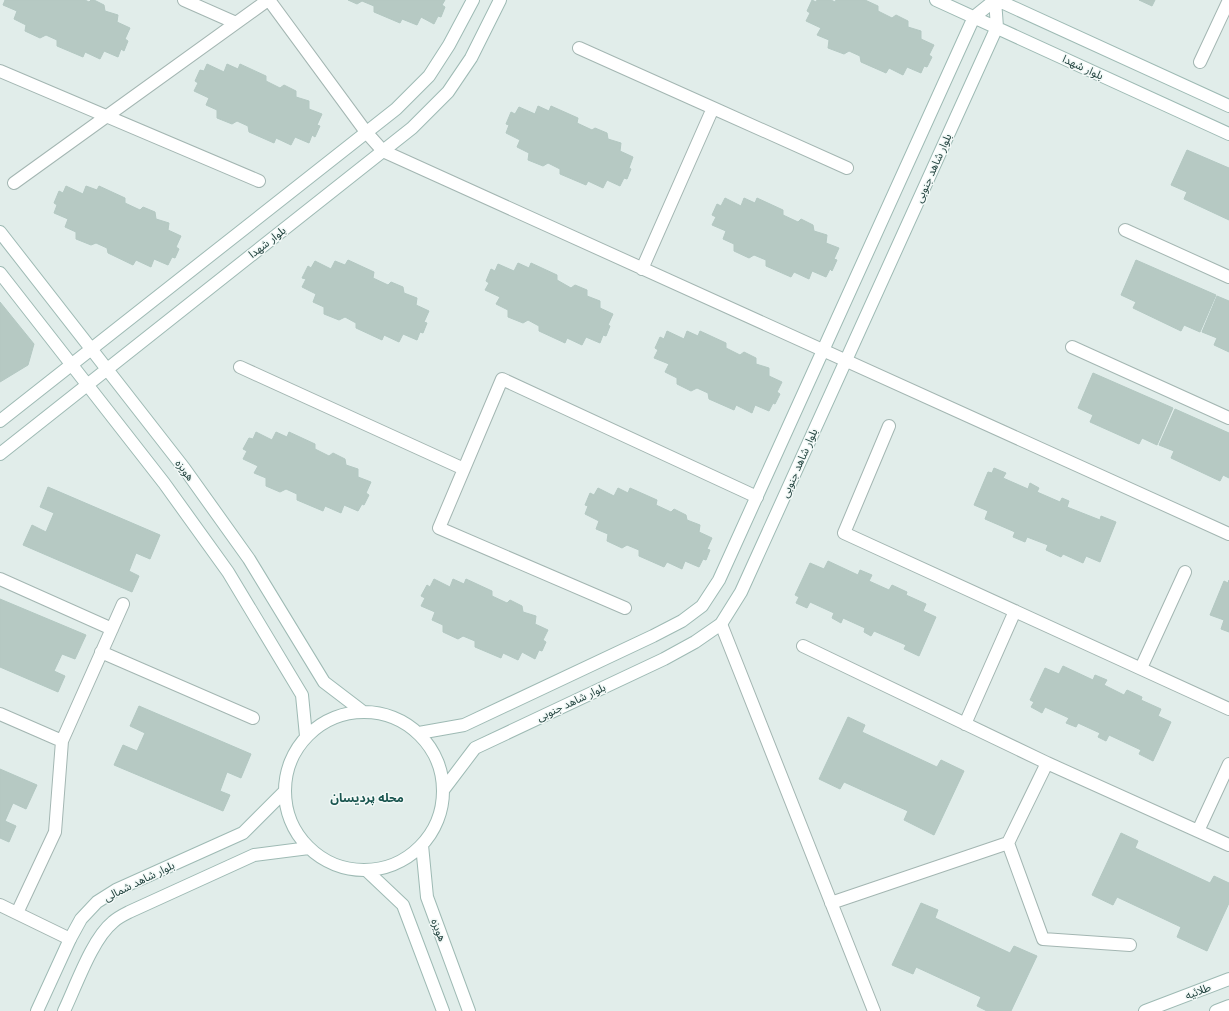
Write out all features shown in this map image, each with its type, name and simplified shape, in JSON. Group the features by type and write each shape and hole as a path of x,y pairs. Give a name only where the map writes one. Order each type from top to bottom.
{"street":[{"path":"184,0 236,23"},
{"path":"14,182 269,0 366,132 383,151 1229,534"},
{"path":"0,421 396,109 429,76 449,45 473,0"},
{"name":"بلوار شهدا","path":"0,454 412,128 448,92 471,58 500,0"},
{"name":"بلوار شهدا","path":"936,0 1229,134"},
{"path":"419,733 464,725 653,636 682,621 702,606 719,580 974,17 995,0 1229,106"},
{"name":"بلوار شاهد جنوبی","path":"444,789 475,748 664,659 696,642 721,624 741,592 997,27 995,0"},
{"path":"1200,62 1229,0"},
{"path":"580,48 847,168"},
{"path":"0,71 259,181"},
{"path":"642,269 713,108"},
{"path":"1125,230 1229,277"},
{"name":"هویزه","path":"0,232 184,468 249,559 324,682 362,711"},
{"path":"0,273 164,483 228,572 302,695 306,736"},
{"path":"1072,347 1229,418"},
{"path":"240,367 464,469"},
{"path":"625,608 439,528 502,379 756,497"},
{"path":"889,426 844,533 1229,709"},
{"path":"1141,668 1185,572"},
{"path":"0,579 112,629"},
{"path":"17,913 55,832 62,741 123,604"},
{"path":"965,724 1015,610"},
{"path":"721,624 874,1011"},
{"path":"803,646 1047,763 1229,845"},
{"path":"101,652 254,718"},
{"path":"362,711 392,716 419,733 437,758 444,789 438,819 422,845 396,863 366,870 336,865 309,848 291,823 284,792 290,762 306,736 332,718 362,711"},
{"path":"0,714 62,741"},
{"path":"831,903 1008,843 1047,763"},
{"path":"1198,831 1229,764"},
{"name":"بلوار شاهد شمالی","path":"36,1011 81,919 97,902 116,890 243,833 284,792"},
{"path":"1008,843 1043,939 1130,945"},
{"name":"هویزه","path":"422,845 427,897 469,1011"},
{"path":"64,1011 92,950 101,934 113,922 129,912 254,855 309,848"},
{"path":"366,870 403,905 443,1011"},
{"path":"0,904 70,939"},
{"name":"طلائیه","path":"1145,1011 1229,979"},
{"path":"1216,1011 1229,1006"}],"building":[{"path":"5,0 85,0 89,2 94,0 104,5 105,11 118,15 117,22 130,28 125,39 128,41 124,51 121,49 118,57 104,51 100,59 85,52 83,57 57,46 57,40 46,35 40,38 25,31 26,25 14,19 17,11 3,5"},
{"path":"348,0 445,0 442,5 445,7 441,17 438,16 434,24 421,17 417,25 402,19 400,23 374,12 374,6 362,1 357,4"},
{"path":"812,0 816,2 817,0 831,0 835,2 836,0 865,0 878,6 878,11 892,18 896,15 908,21 908,27 921,31 921,39 934,45 929,55 932,57 927,67 924,66 921,73 907,67 903,75 889,68 886,73 861,62 860,56 849,51 844,54 828,48 829,40 817,35 821,28 806,21 810,13 807,11"},
{"path":"1139,0 1155,0 1152,6"},
{"path":"207,64 224,72 227,64 238,69 240,64 266,76 266,81 280,88 284,85 296,91 296,97 309,101 309,109 322,114 317,125 320,126 315,137 312,135 309,143 295,137 291,145 276,138 274,143 249,132 248,126 237,121 232,124 217,118 217,110 206,105 209,98 194,91 198,83 195,81 200,70 204,71"},
{"path":"538,106 549,111 551,106 578,118 577,123 592,130 595,128 607,133 608,139 621,143 620,151 633,157 629,168 631,169 627,179 624,178 620,186 607,180 603,188 588,181 586,185 560,174 560,169 548,163 543,166 528,160 529,153 517,147 520,140 506,133 509,125 506,124 511,112 515,114 519,107 535,114"},
{"path":"1187,150 1229,168 1229,220 1184,199 1187,192 1171,185"},
{"path":"66,186 83,194 86,186 97,190 99,186 125,198 125,203 140,210 143,207 155,212 156,219 169,223 168,230 181,236 176,247 179,249 175,258 172,257 168,265 154,259 151,267 136,260 133,265 108,253 107,248 96,243 91,245 76,239 76,232 65,227 68,219 54,213 57,205 54,203 59,191 63,193"},
{"path":"725,198 741,206 744,198 755,203 757,198 783,210 783,215 798,222 801,219 813,225 814,231 827,235 826,243 839,248 834,259 837,260 832,271 830,269 826,277 812,271 809,279 794,272 791,277 766,266 766,260 754,255 749,258 734,251 734,244 723,239 726,231 712,225 716,217 712,215 717,204 721,206"},
{"path":"348,260 374,272 373,278 388,285 391,282 403,287 404,293 417,298 416,305 429,311 424,322 427,323 423,333 420,332 417,340 403,334 399,342 384,335 382,340 356,328 356,323 345,317 339,320 324,314 324,307 313,302 316,294 302,287 306,279 302,278 308,266 311,268 315,261 331,269 335,261 345,265"},
{"path":"1136,260 1216,295 1200,332 1184,325 1181,331 1133,308 1136,302 1121,295"},
{"path":"518,263 529,268 531,263 557,275 557,280 571,288 575,285 587,290 587,296 600,301 600,308 613,314 608,325 610,326 606,336 603,335 600,343 586,337 582,345 567,338 565,343 539,331 539,326 528,320 523,323 508,317 508,310 496,304 500,297 485,290 489,283 486,281 491,269 495,271 498,264 514,271"},
{"path":"1217,296 1229,301 1229,352 1214,345 1217,338 1202,332"},
{"path":"0,302 34,344 28,365 0,382"},
{"path":"667,331 684,339 687,331 698,336 700,331 726,343 726,348 740,355 744,352 756,358 756,364 769,368 769,376 782,382 777,392 780,394 775,404 773,403 769,411 755,405 752,413 736,405 734,410 709,399 708,393 697,388 691,391 677,384 677,378 665,372 669,364 654,358 658,350 655,348 660,337 664,339"},
{"path":"1093,373 1173,408 1157,445 1142,438 1139,444 1090,422 1093,415 1078,408"},
{"path":"1175,409 1229,433 1229,478 1223,475 1220,481 1171,458 1174,451 1159,445"},
{"path":"256,432 272,440 276,432 287,437 289,432 315,444 315,449 329,456 333,453 345,459 346,465 358,469 358,477 371,482 366,493 369,495 364,505 362,504 358,511 344,505 341,513 325,506 323,511 297,500 297,494 286,489 280,492 266,486 266,478 254,473 258,466 243,459 247,451 243,449 249,438 253,439"},
{"path":"994,468 1006,473 1003,478 1028,489 1030,483 1039,488 1037,492 1060,502 1062,498 1069,501 1067,507 1100,520 1101,516 1116,522 1100,562 1086,556 1083,563 1063,554 1061,557 1046,550 1048,545 1027,537 1025,542 1013,537 1015,532 985,519 988,511 974,505 988,472 992,473"},
{"path":"48,487 160,535 150,559 136,553 129,571 139,576 132,592 23,545 32,525 46,532 54,513 40,507"},
{"path":"598,488 614,496 618,488 628,493 630,488 657,500 656,505 671,512 674,509 686,515 687,520 700,525 699,532 712,538 707,549 710,550 706,560 703,559 699,567 685,561 682,569 667,562 664,567 639,556 639,550 627,545 622,548 607,541 608,534 596,529 599,521 585,514 588,506 585,505 590,493 594,495"},
{"path":"828,561 858,575 860,570 872,575 869,581 889,590 892,585 907,592 906,595 926,604 923,611 936,617 919,656 904,649 906,645 874,631 871,636 864,632 865,628 843,618 841,623 832,618 834,613 810,602 807,608 796,603 799,597 795,595 810,563 824,569"},
{"path":"434,579 450,587 453,579 464,584 466,579 492,591 492,596 507,603 510,600 522,606 523,612 536,616 535,624 548,630 543,640 546,642 542,651 539,650 535,659 522,652 518,660 503,653 501,658 475,647 475,641 463,636 458,639 443,632 443,625 432,620 435,612 421,606 425,598 421,596 427,585 430,587"},
{"path":"1229,580 1229,632 1221,629 1224,620 1210,615 1224,581 1228,583"},
{"path":"0,599 86,635 75,659 62,654 54,671 65,676 58,692 0,667"},
{"path":"1063,666 1093,680 1095,675 1107,680 1104,685 1124,695 1127,690 1142,697 1141,700 1161,709 1158,716 1171,722 1153,761 1139,754 1141,750 1109,735 1106,741 1098,737 1100,733 1078,723 1076,727 1066,723 1069,718 1045,707 1042,713 1031,707 1034,702 1030,700 1045,668 1059,674"},
{"path":"139,706 251,754 241,778 227,772 220,791 230,795 223,811 114,765 123,745 137,751 145,733 130,726"},
{"path":"848,717 865,725 862,732 937,767 941,760 964,771 934,835 904,820 908,811 844,782 840,789 819,779"},
{"path":"0,769 37,785 26,809 13,803 5,821 16,826 9,842 0,838"},
{"path":"1121,833 1138,841 1135,848 1210,883 1214,876 1229,883 1229,903 1207,951 1177,937 1181,927 1117,897 1113,905 1092,895"},
{"path":"921,903 938,910 935,918 1010,953 1014,946 1037,956 1011,1011 987,1011 977,1006 981,997 916,967 913,974 892,965"}],"district":[{"name":"محله پردیسان","path":"367,797"}]}
